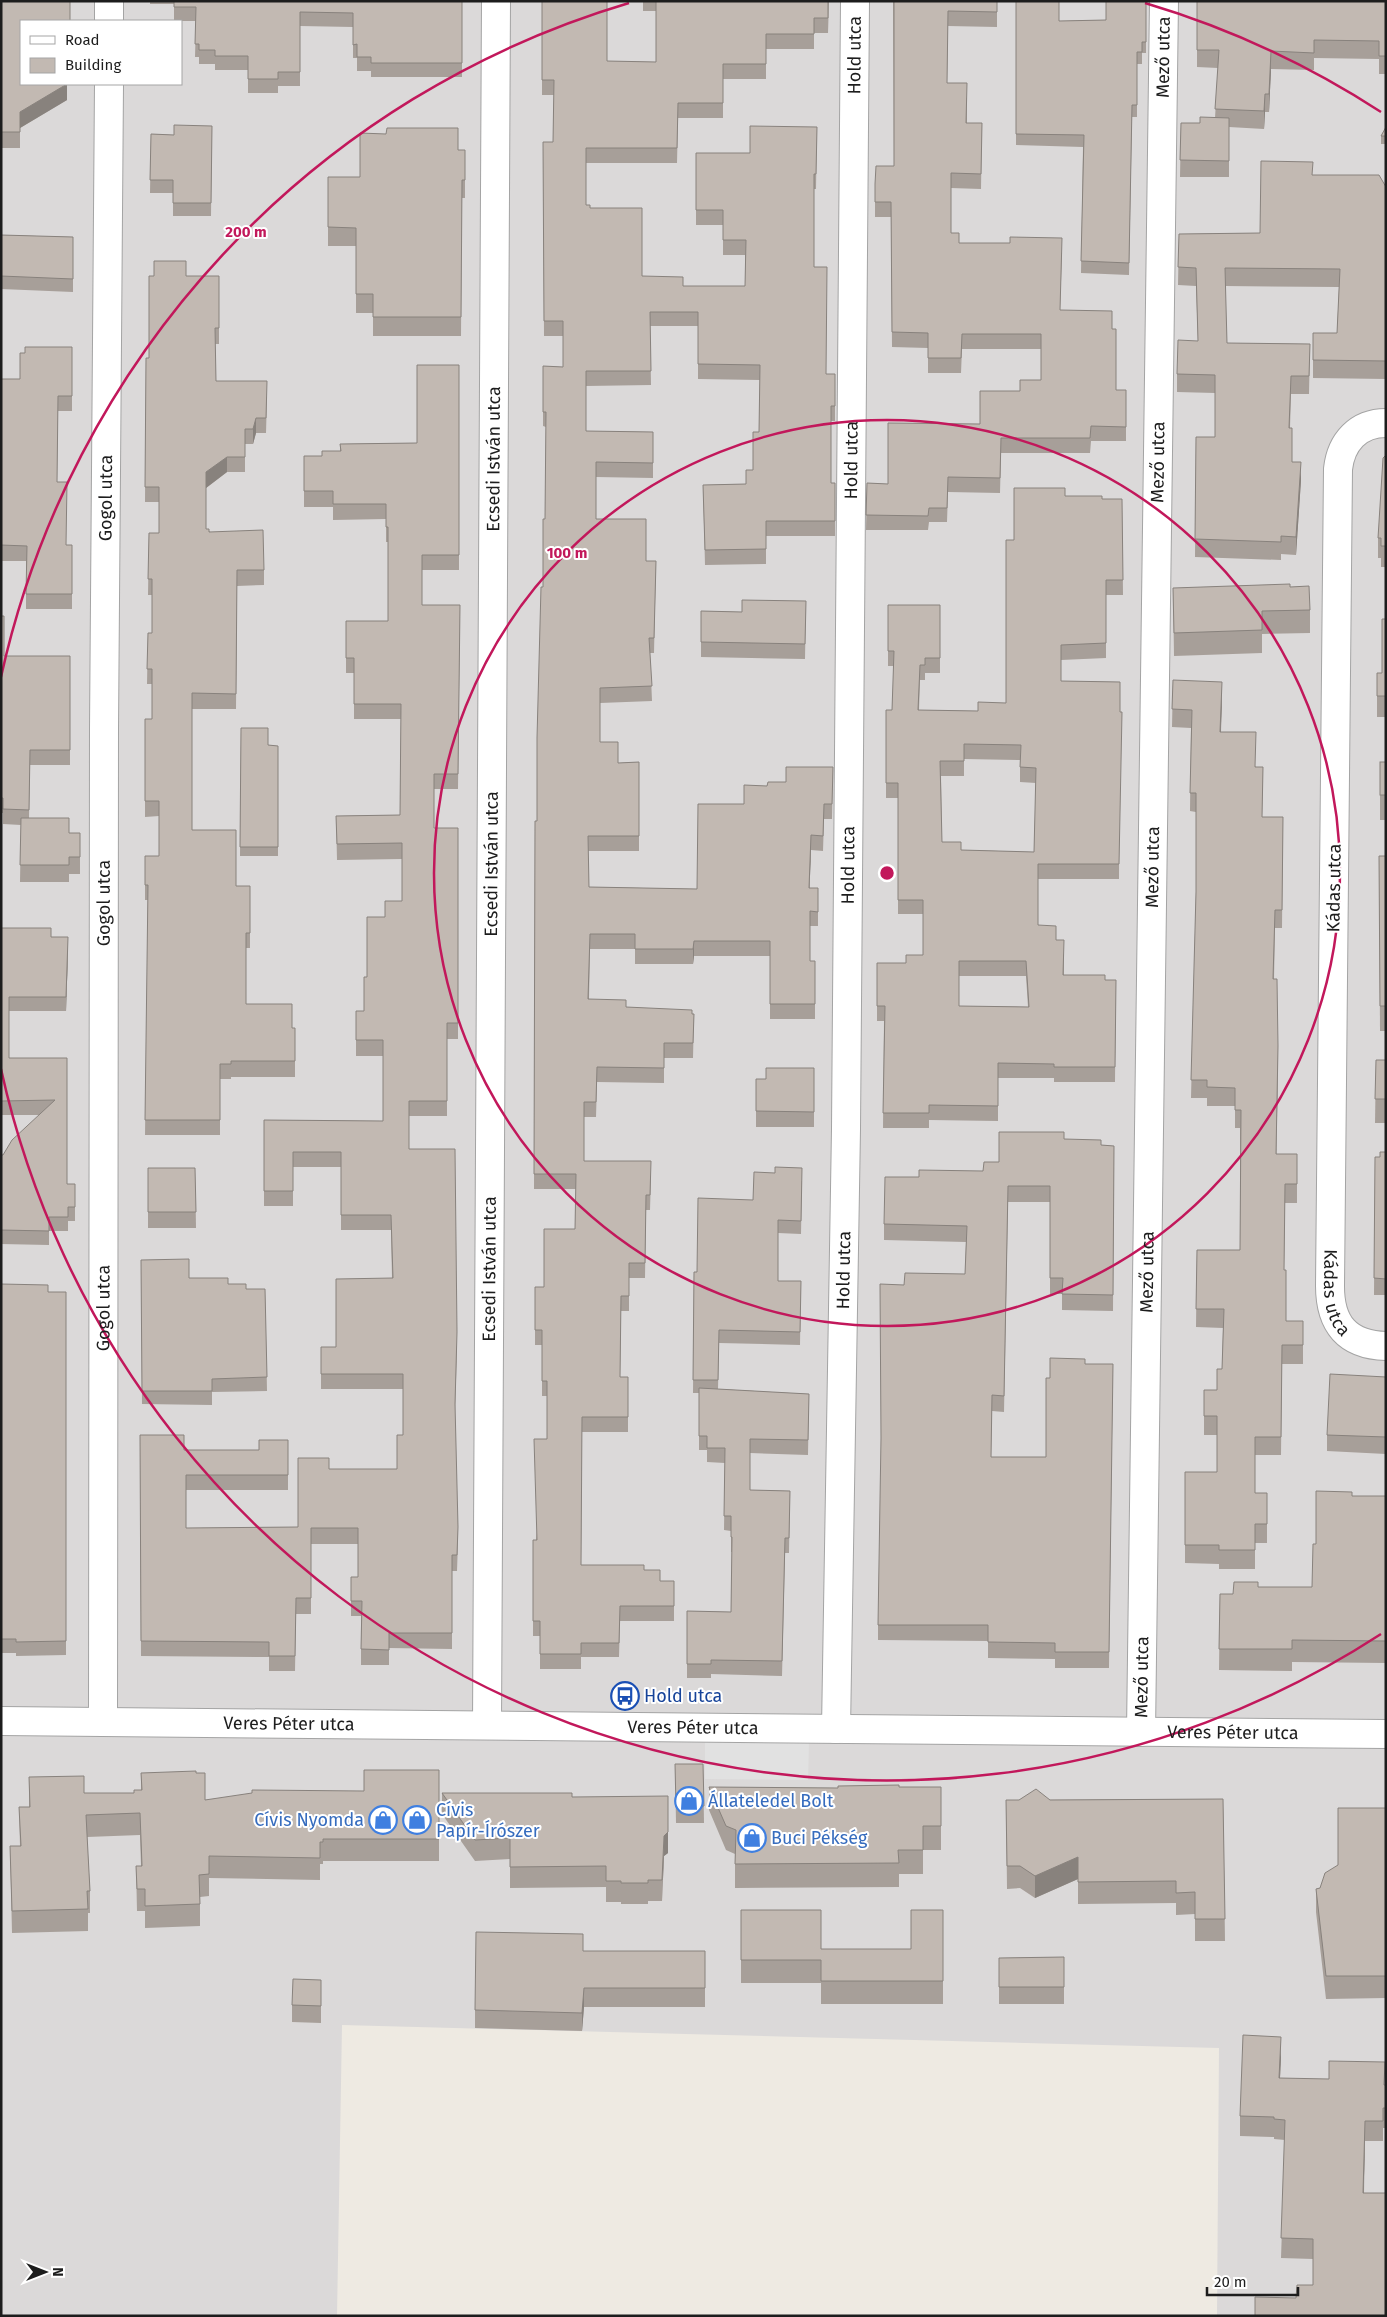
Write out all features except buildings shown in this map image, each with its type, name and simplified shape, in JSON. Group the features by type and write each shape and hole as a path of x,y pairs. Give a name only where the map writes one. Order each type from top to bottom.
{"street":[{"path":"109,1 109,20"},
{"name":"Ecsedi István utca","path":"487,1725 496,1"},
{"name":"Hold utca","path":"836,1729 846,1120 855,1"},
{"name":"Mező utca","path":"1141,1732 1164,1"},
{"name":"Gogol utca","path":"103,1722 104,730 109,85"},
{"name":"Kádas utca","path":"1386,423 1366,426 1351,436 1342,450 1338,469 1330,1276 1332,1308 1340,1327 1350,1337 1362,1344 1386,1346"},
{"name":"Veres Péter utca","path":"1,1720 1386,1734"}],"shaded area":[{"path":"1,1 1386,1 1386,2316 1217,2316 1219,2048 342,2025 337,2316 1,2316"},
{"path":"705,1742 809,1743 808,1780 705,1779"}],"place":[{"name":"Hold utca","path":"625,1696"},
{"name":"Állateledel Bolt","path":"689,1801"},
{"name":"Cívis Nyomda","path":"383,1820"},
{"name":"Cívis Papír-Írószer","path":"417,1820"},
{"name":"Buci Pékség","path":"752,1838"}]}
